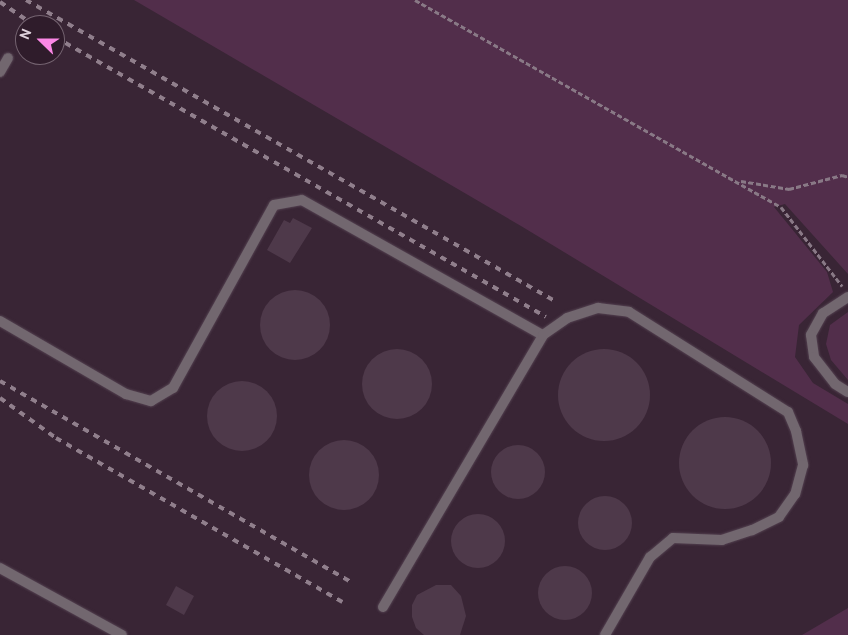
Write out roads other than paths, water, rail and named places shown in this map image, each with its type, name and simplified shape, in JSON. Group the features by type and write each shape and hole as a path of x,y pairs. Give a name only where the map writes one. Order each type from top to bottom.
{"lane":[{"path":"0,72 8,58"},
{"path":"0,321 126,394 151,401 174,388 274,205 302,200 543,335"},
{"path":"847,298 823,312 811,335 814,357 835,384 848,392"},
{"path":"383,607 543,335 567,318 598,308 628,312 788,412 796,432 803,465 794,494 779,517 752,530 722,540 673,538 650,557 605,635"},
{"path":"0,568 122,635"}],"railway":[{"path":"26,0 555,301"},
{"path":"0,2 19,15"},
{"path":"65,43 546,317"},
{"path":"0,381 352,583"},
{"path":"0,398 56,438 342,602"}]}
